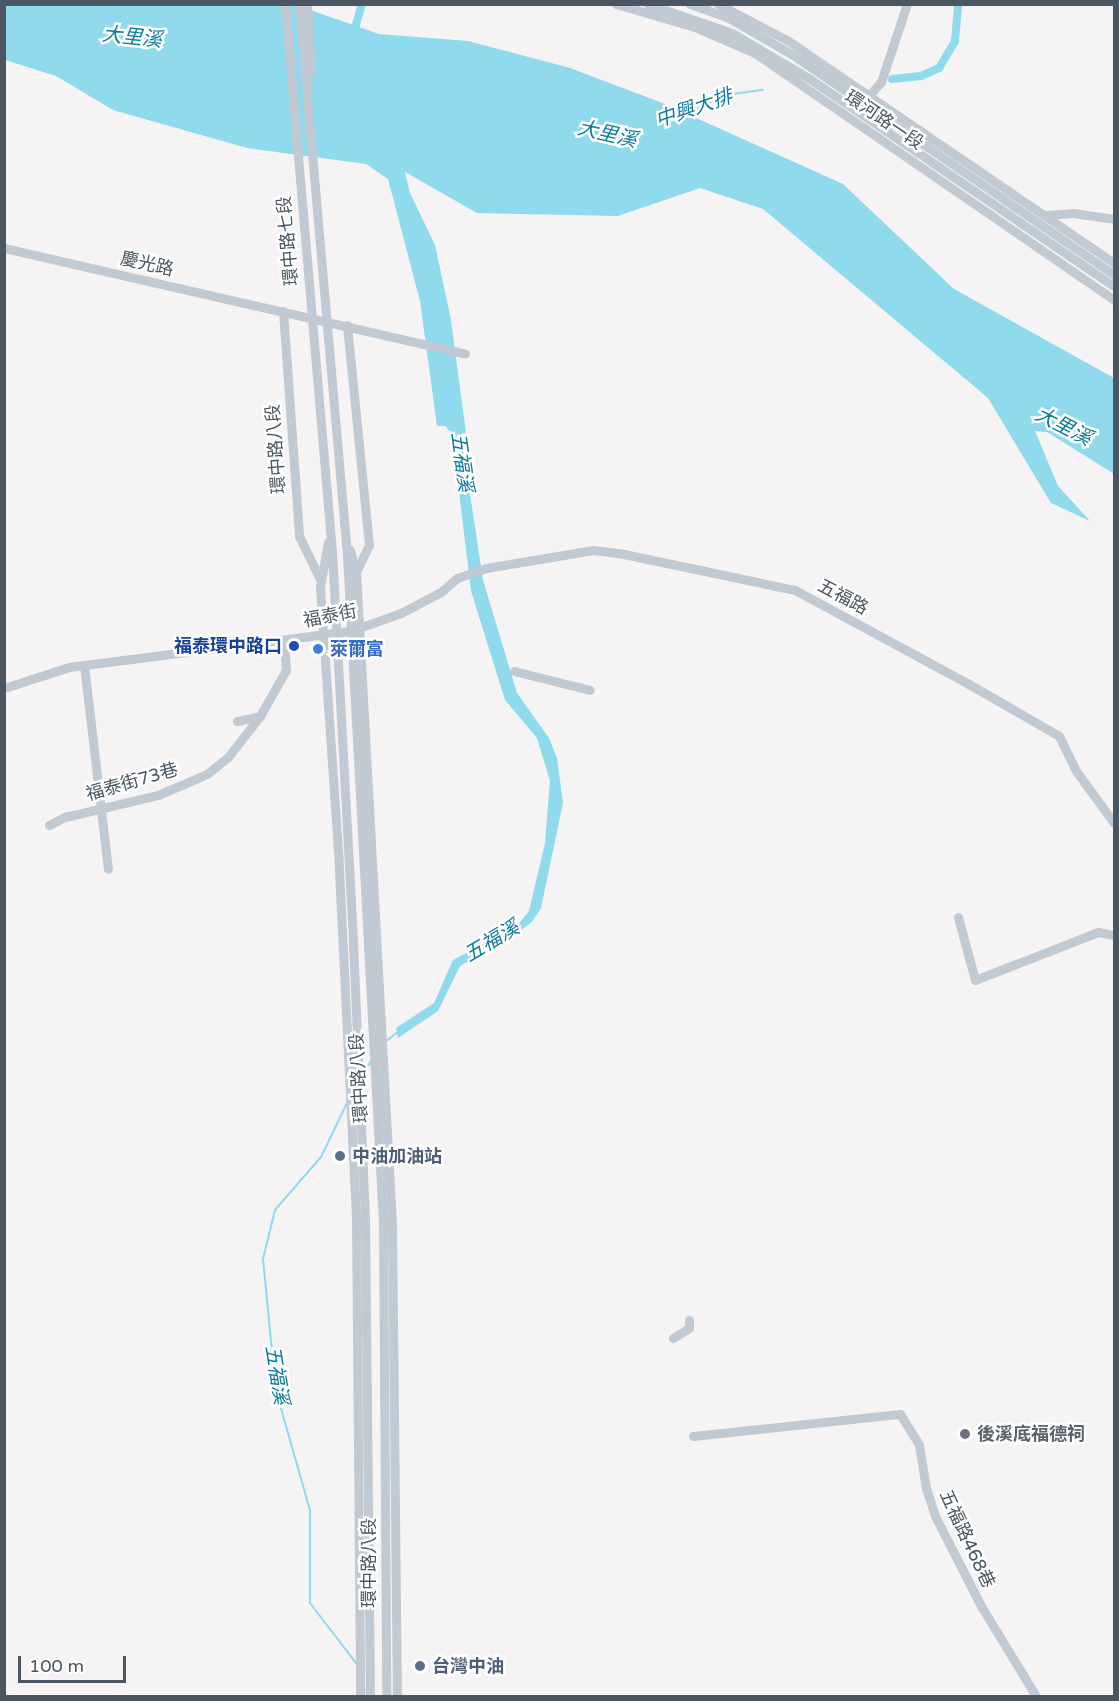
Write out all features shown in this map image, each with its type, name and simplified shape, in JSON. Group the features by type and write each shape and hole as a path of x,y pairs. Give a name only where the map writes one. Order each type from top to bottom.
{"street":[{"path":"280,4 285,74 295,119"},
{"name":"環中路七段","path":"285,4 323,474"},
{"name":"環中路七段","path":"299,4 339,471"},
{"path":"307,4 309,120"},
{"name":"環河路一段","path":"616,4 729,40 860,107 1114,275"},
{"name":"環河路一段","path":"648,4 732,33 1046,215 1114,263"},
{"name":"環河路一段","path":"690,4 760,34 1114,286"},
{"name":"環河路一段","path":"718,4 788,40 860,107 1114,300"},
{"path":"860,107 881,82 907,4"},
{"path":"1046,215 1073,213 1114,219"},
{"name":"慶光路","path":"4,248 347,325 465,354"},
{"name":"環中路八段","path":"283,311 299,536 321,580"},
{"name":"環中路八段","path":"347,325 369,545 356,572"},
{"name":"環中路八段","path":"339,471 355,630 387,1218 397,1696"},
{"name":"環中路八段","path":"323,474 330,531 357,1056 351,1125 360,1220 360,1696"},
{"name":"環中路八段","path":"345,530 356,572 355,630"},
{"name":"環中路八段","path":"330,531 321,580 354,1083 360,1220 370,1696"},
{"name":"五福路","path":"462,576 486,568 593,550 795,590 1054,732 1076,771 1114,823"},
{"name":"福泰街","path":"4,688 52,670 84,664 324,636 355,630 401,613 462,576"},
{"name":"福泰街73巷","path":"49,825 66,817 159,795 207,774 228,757 260,716 286,670 284,641"},
{"path":"84,664 108,869"},
{"path":"514,671 590,690"},
{"path":"237,720 260,716"},
{"path":"958,917 975,980 1098,932 1114,935"},
{"path":"360,1220 387,1218"},
{"name":"環中路八段","path":"386,1691 387,1218"},
{"path":"673,1338 689,1328 689,1320"},
{"name":"五福路468巷","path":"693,1436 900,1414 919,1445 926,1488 935,1516 981,1606 1036,1696"}],"water":[{"name":"大里溪","path":"5,5 296,5 379,34 468,41 570,68 665,104 843,184 954,289 1114,378 1114,474 1047,432 1035,431 1058,486 1090,521 1051,503 988,398 763,209 700,188 618,216 477,213 405,172 410,193 435,245 451,320 466,433 461,434 483,580 517,693 549,738 557,758 563,803 541,908 532,922 503,943 460,966 438,1011 398,1038 396,1028 434,1003 453,960 517,926 529,911 545,843 550,781 537,738 505,700 471,591 452,434 445,426 437,426 420,301 388,179 366,164 247,148 113,110 56,76 5,60"}],"waterway":[{"path":"353,35 362,4"},
{"name":"中興大排","path":"892,79 921,76 939,68 955,41 958,4"},
{"name":"中興大排","path":"684,114 726,95 763,90"},
{"name":"五福溪","path":"385,1042 399,1031"},
{"name":"五福溪","path":"362,1077 371,1061"},
{"name":"五福溪","path":"347,1103 321,1157 275,1210 263,1259 276,1391 310,1510 310,1603 356,1663"}],"place":[{"name":"福泰環中路口","path":"294,646"},
{"name":"萊爾富","path":"318,649"},
{"name":"中油加油站","path":"340,1156"},
{"name":"後溪底福德祠","path":"965,1434"},
{"name":"台灣中油","path":"420,1666"}]}
